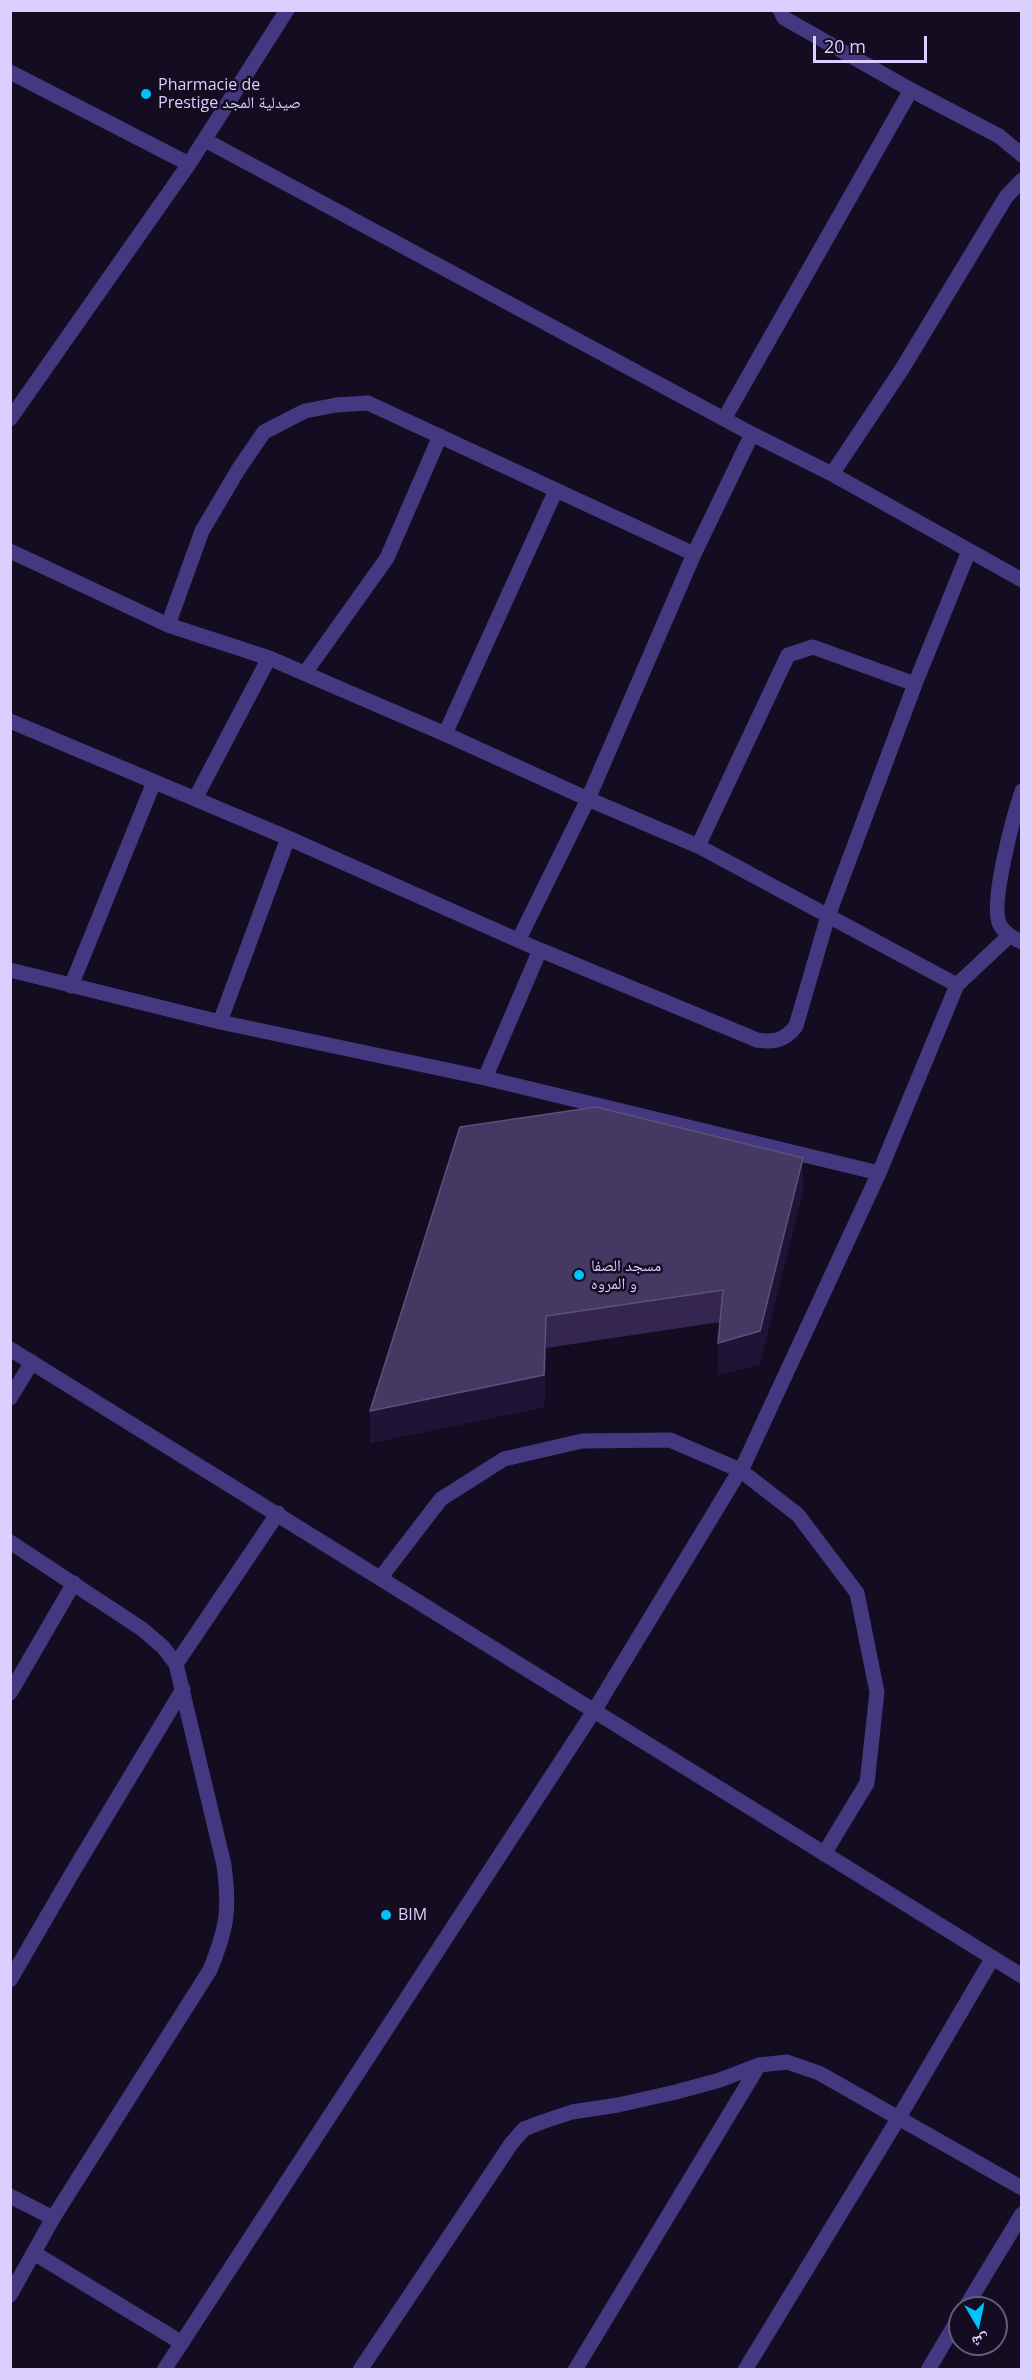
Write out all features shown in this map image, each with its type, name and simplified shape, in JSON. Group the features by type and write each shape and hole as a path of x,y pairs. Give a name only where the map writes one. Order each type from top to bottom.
{"street":[{"path":"10,419 189,164 287,10"},
{"path":"780,10 784,18 911,90 999,136 1022,155"},
{"path":"10,72 189,164"},
{"path":"724,419 911,90"},
{"path":"205,140 752,434 832,474 1022,580"},
{"path":"832,474 902,369 1006,197 1022,180"},
{"path":"168,625 202,531 238,470 264,432 305,411 336,405 368,403 694,554"},
{"path":"519,939 588,799 694,554 752,434"},
{"path":"305,673 387,558 440,436"},
{"path":"445,734 556,490"},
{"path":"10,721 288,838 540,950 757,1040 772,1042 787,1036 796,1026 828,916 915,684 969,550"},
{"path":"10,551 168,625 269,658 305,673 698,846 957,985"},
{"path":"698,846 789,655 813,646 915,684"},
{"path":"195,799 269,658"},
{"path":"71,986 154,782"},
{"path":"164,2370 594,1711 740,1470 879,1173 957,985 1015,939 999,924 997,903 1022,791"},
{"path":"220,1022 288,838"},
{"path":"485,1078 540,950"},
{"path":"10,970 220,1022 485,1078 879,1173"},
{"path":"10,1348 1022,1976"},
{"path":"10,1398 32,1362"},
{"path":"381,1577 441,1499 504,1459 582,1441 669,1440 740,1470 798,1515 857,1593 877,1692 867,1783 824,1854"},
{"path":"177,1664 279,1513"},
{"path":"10,1542 142,1629 163,1647 177,1664 224,1865 229,1899 224,1936 210,1970 53,2218 10,2295"},
{"path":"10,1693 74,1583"},
{"path":"10,1980 70,1875 183,1689"},
{"path":"745,2370 898,2119 992,1959"},
{"path":"360,2370 511,2144 525,2129 572,2112 618,2105 676,2092 720,2080 759,2065 787,2061 819,2073 1022,2188"},
{"path":"575,2370 759,2065"},
{"path":"10,2196 53,2218"},
{"path":"972,2296 1022,2214"},
{"path":"34,2253 182,2343"},
{"path":"928,2370 948,2336"}],"building":[{"path":"596,1107 803,1158 760,1331 718,1343 723,1290 546,1316 544,1375 370,1411 460,1127"}],"place":[{"name":"Pharmacie de Prestige صيدلية المجد","path":"146,94"},
{"name":"مسجد الصفا و المروه","path":"579,1275"},
{"name":"BIM","path":"386,1915"}]}
